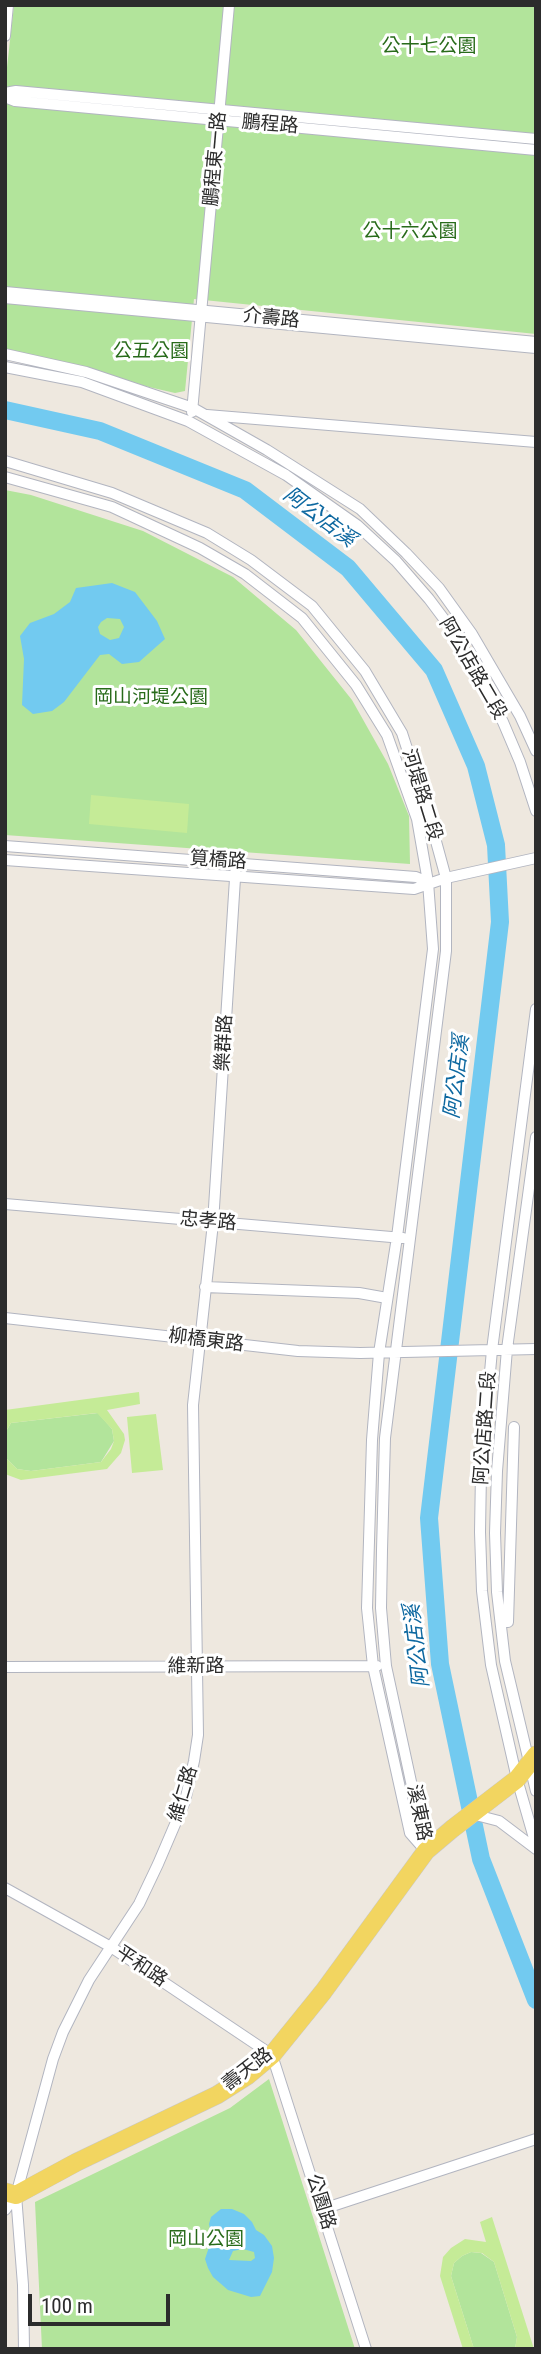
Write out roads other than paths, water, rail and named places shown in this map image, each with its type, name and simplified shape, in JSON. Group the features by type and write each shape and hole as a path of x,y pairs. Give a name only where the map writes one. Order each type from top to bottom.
{"main road":[{"name":"介壽路","path":"5,295 536,345"},
{"name":"壽天路","path":"9,2199 77,2162 217,2095 247,2076 272,2055 323,1992 426,1851 497,1796 529,1766"}],"street":[{"path":"5,36 8,5"},
{"name":"鵬程東一路","path":"188,421 193,408 229,5"},
{"name":"鵬程路","path":"5,95 15,101 536,139"},
{"name":"鵬程路","path":"220,115 536,150"},
{"name":"阿公店路二段","path":"5,354 86,372 193,408 267,450 360,509 415,561 439,588 472,634 520,716 536,751"},
{"name":"阿公店路二段","path":"5,367 82,382 188,421 286,475 357,525 396,561 456,635 503,722 536,811"},
{"path":"205,414 536,442"},
{"name":"河堤路二段","path":"5,461 112,493 207,533 251,560 312,606 365,671 402,733 446,878 446,951 395,1352"},
{"name":"河堤路二段","path":"5,477 112,507 200,548 245,574 302,618 356,685 387,736 417,819 428,883 433,949 397,1237 379,1353"},
{"path":"456,635 472,634"},
{"name":"筧橋路","path":"5,846 416,877 428,883"},
{"path":"19,847 19,860"},
{"name":"筧橋路","path":"5,860 414,889 446,878 536,858"},
{"name":"樂群路","path":"205,1287 213,1223 236,863"},
{"name":"阿公店路二段","path":"536,1009 531,1093 486,1350 481,1472 482,1591 491,1665 529,1766 536,1847"},
{"name":"阿公店路二段","path":"536,1137 507,1349 497,1471 497,1592 505,1661 536,1791"},
{"path":"513,1189 529,1191"},
{"name":"忠孝路","path":"5,1204 411,1240"},
{"path":"205,1287 359,1293 387,1298"},
{"name":"維仁路","path":"24,2349 23,2285 9,2199 63,2032 89,1980 139,1903 185,1801 198,1735 193,1405 205,1287"},
{"name":"柳橋東路","path":"5,1318 298,1351 379,1353 536,1349"},
{"name":"溪東路","path":"395,1352 385,1438 382,1608 386,1666 426,1851"},
{"name":"溪東路","path":"379,1353 372,1440 367,1608 373,1666 410,1833 426,1851"},
{"path":"508,1622 514,1427"},
{"name":"維新路","path":"5,1667 386,1666"},
{"path":"472,1814 499,1821 536,1847"},
{"name":"平和路","path":"5,1888 111,1947 272,2055"},
{"name":"公園路","path":"272,2055 366,2349"},
{"path":"323,2209 536,2139"}],"water":[{"path":"112,583 135,592 157,621 165,639 139,662 122,664 109,654 100,655 64,702 52,711 33,714 22,705 24,659 20,636 30,623 54,614 70,602 76,588","holes":["107,618 120,619 124,627 119,638 110,640 100,634 98,627 101,622"]},
{"path":"221,2209 232,2209 244,2214 272,2246 272,2272 260,2296 251,2297 228,2290 213,2277 205,2259 212,2238 209,2224 211,2217","holes":["243,2249 254,2252 255,2258 251,2261 229,2260 233,2251"]}],"waterway":[{"name":"阿公店溪","path":"5,410 100,431 245,490 348,568 434,670 476,766 496,845 500,922 429,1518 440,1664 481,1859 536,2000"}],"park label":[{"name":"公十七公園","path":"429,47"},
{"name":"公十六公園","path":"410,232"},
{"name":"公五公園","path":"151,352"},
{"name":"岡山河堤公園","path":"151,698"},
{"name":"岡山公園","path":"206,2240"}]}
